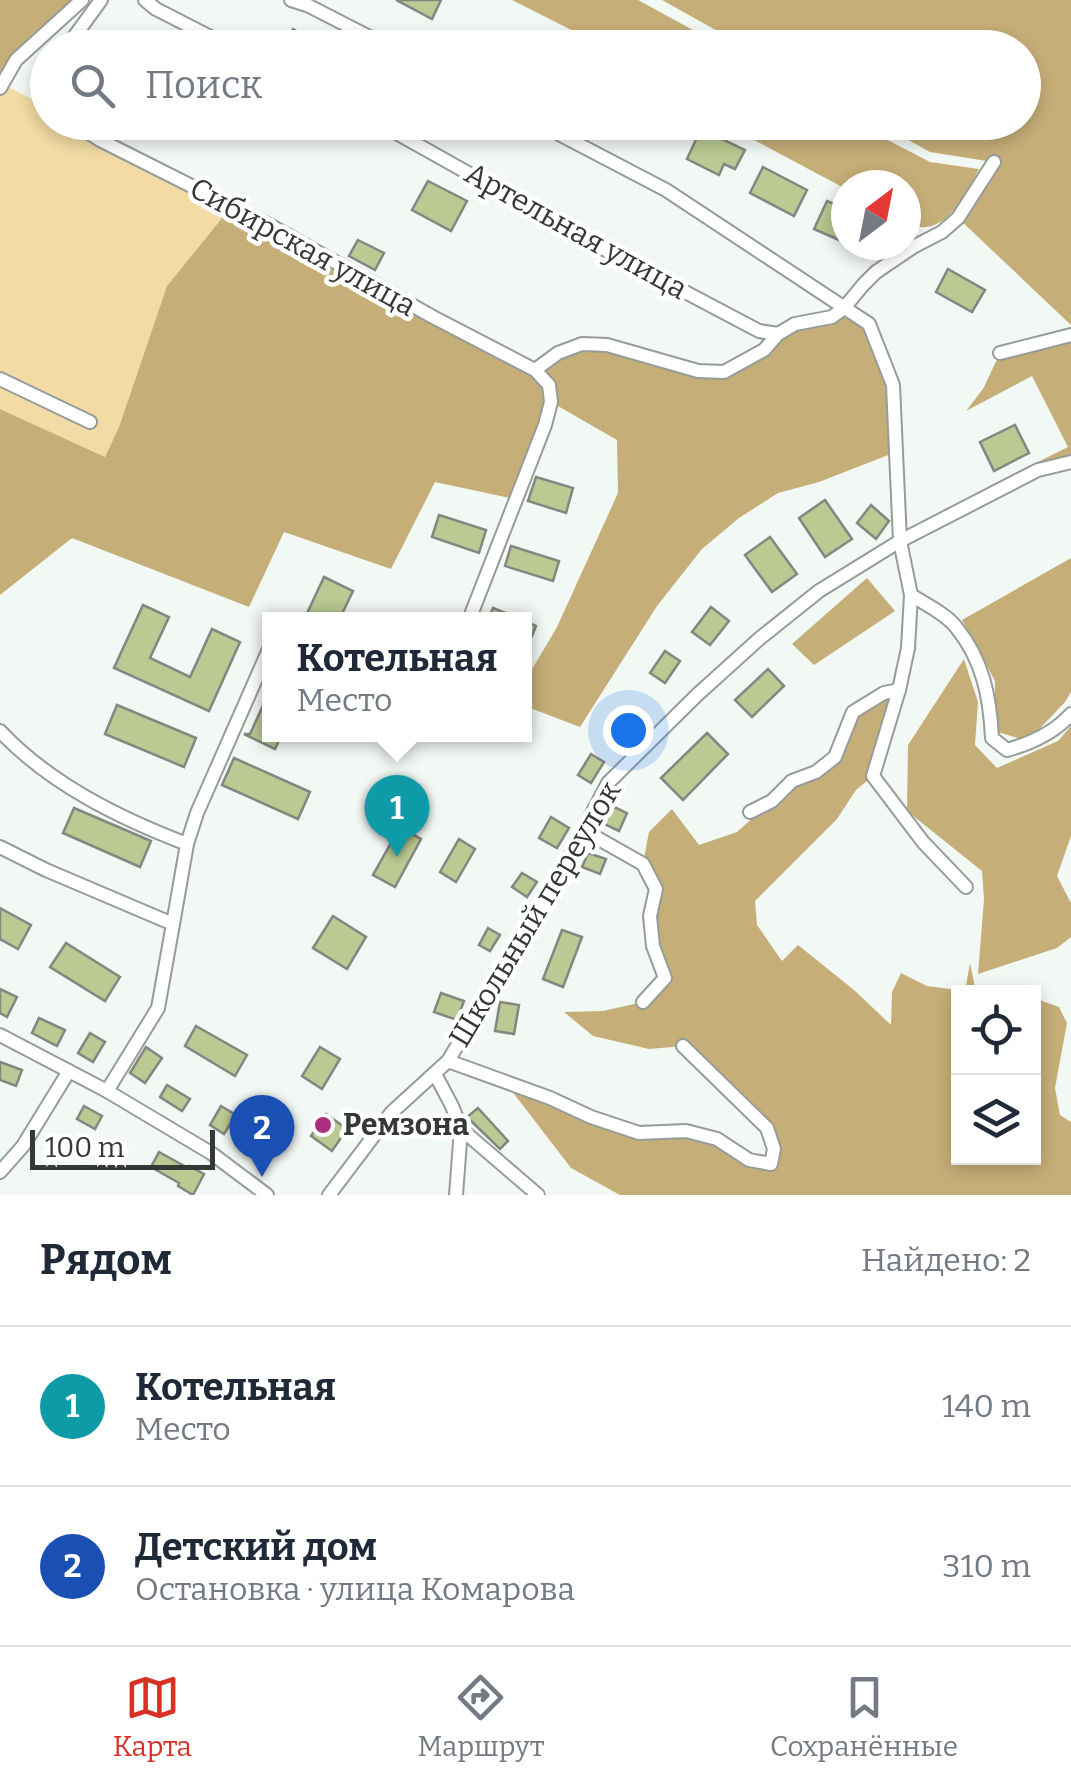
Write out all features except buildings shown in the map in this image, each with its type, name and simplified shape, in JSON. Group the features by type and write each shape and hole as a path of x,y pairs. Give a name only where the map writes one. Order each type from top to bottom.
{"street":[{"path":"49,30 82,0"},
{"path":"79,30 101,0"},
{"path":"144,0 197,30"},
{"path":"291,0 358,30"},
{"path":"0,88 16,60 30,47"},
{"name":"Сибирская улица","path":"100,140 273,227 535,370"},
{"name":"Артельная улица","path":"409,140 600,247 758,330 778,334"},
{"path":"570,140 666,190 868,324 893,385 900,541 911,595 908,648 900,690 873,776 923,842 966,887"},
{"path":"472,612 550,402 549,384 535,370 558,352 582,344 606,345 698,371 724,372 764,350 778,334 795,324 832,317 876,272 942,232 958,218 994,162"},
{"path":"1000,353 1071,335"},
{"path":"0,380 90,422"},
{"name":"Школьный переулок","path":"329,1195 391,1112 448,1061 568,860 608,783 697,695 819,592 900,541 1038,470 1071,462"},
{"path":"911,595 955,624 982,670 990,700 992,738 1007,750 1032,743 1071,714"},
{"path":"106,1091 158,1008 187,844 262,664"},
{"path":"750,812 772,801 792,781 816,772 835,757 853,712 884,693 900,690"},
{"path":"0,731 21,754 93,802 187,844"},
{"path":"583,830 643,864 656,888 650,916 652,946 665,978 643,1002"},
{"path":"0,847 173,924"},
{"path":"0,1036 106,1091 211,1153 266,1195"},
{"path":"448,1061 550,1098 591,1118 640,1133 686,1131 717,1138 749,1160 772,1164 774,1150 767,1128 682,1046"},
{"path":"0,1172 23,1146 69,1071"},
{"path":"435,1074 461,1129 456,1195"},
{"path":"461,1129 538,1195"}],"shaded area":[{"path":"0,0 82,0 48,30 30,30 30,46 16,59 0,88"},
{"path":"512,0 638,0 693,30 571,30"},
{"path":"662,0 1071,0 1071,325 958,218 993,162 930,152 908,140 1041,140 1041,30 716,30"},
{"path":"3,84 30,98 30,140 104,140 231,207 167,286 105,457 0,409"},
{"path":"754,140 888,140 930,162 979,169 960,203 931,226 921,227 921,170 831,170 831,181"},
{"path":"231,207 535,370 582,344 724,372 778,334 844,308 869,324 893,385 896,452 819,482 778,493 739,518 702,549 657,606 580,727 532,709 532,669 557,627 618,493 617,440 551,402 515,499 435,482 391,569 284,532 249,607 72,538 0,595 0,409 105,457 167,286"},
{"path":"1071,335 1071,462 992,496 990,486 1068,447 1032,376 966,411 983,389 1000,353"},
{"path":"1071,558 1071,692 1028,741 994,731 995,681 962,620"},
{"path":"867,578 895,611 814,665 792,644"},
{"path":"964,659 978,702 975,745 997,768 1058,741 1071,726 1071,836 1057,876 1071,903 1071,937 1057,948 978,974 984,899 982,871 907,811 908,745"},
{"path":"899,690 873,776 856,790 837,819 755,901 757,925 782,961 798,945 891,1025 892,992 901,973 927,986 951,989 951,1165 1041,1165 1041,1001 1059,1007 1067,1023 1055,1088 1060,1115 1071,1122 1071,1195 620,1195 571,1168 505,1082 639,1133 686,1131 771,1164 767,1128 683,1046 649,1049 593,1036 564,1012 603,1011 643,1002 665,979 653,946 656,889 643,864 649,832 672,809 699,845 737,832 772,801 835,757 853,712"},
{"path":"970,963 975,985 966,985"}],"place":[{"name":"Котельная","path":"397,857"},
{"name":"Ремзона","path":"323,1125"},
{"name":"Детский дом","path":"262,1177"}]}
